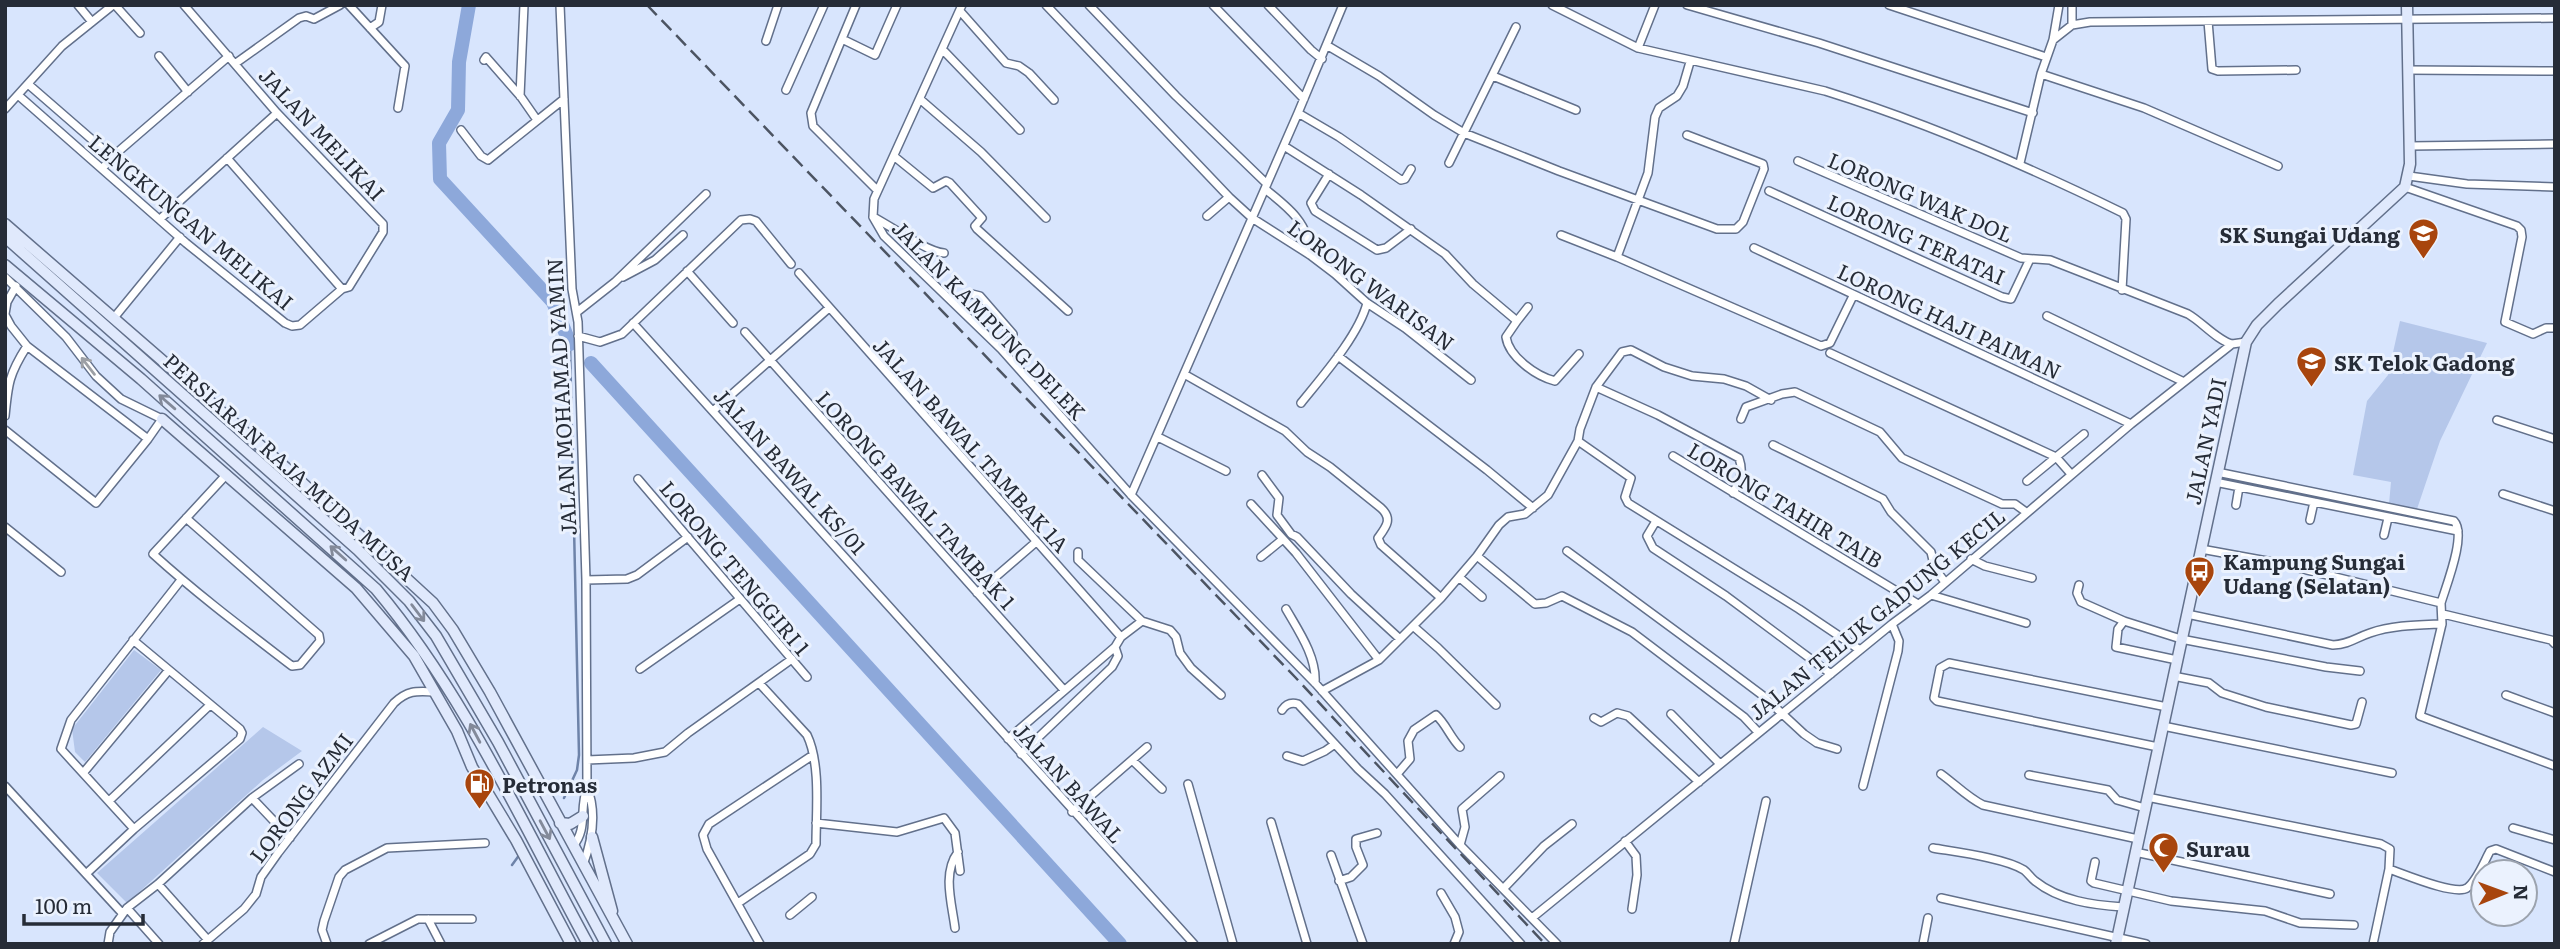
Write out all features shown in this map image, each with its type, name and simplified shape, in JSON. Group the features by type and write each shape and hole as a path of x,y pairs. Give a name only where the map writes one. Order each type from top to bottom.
{"street":[{"path":"78,5 92,22"},
{"path":"5,109 62,46 114,5 140,33"},
{"name":"JALAN MELIKAI","path":"184,5 278,113 383,224 383,232 349,288 342,289"},
{"path":"236,63 299,18 306,16 314,19 340,5"},
{"path":"349,5 405,66 398,108"},
{"path":"370,28 379,22 383,5"},
{"path":"520,96 524,5"},
{"name":"JALAN MOHAMAD YAMIN","path":"560,5 572,289 577,312 586,580 587,787 582,831 573,846"},
{"path":"766,41 778,5"},
{"path":"786,90 824,5"},
{"path":"856,5 810,120 877,190 895,157 961,8 1006,63 1019,66 1029,73 1054,100"},
{"path":"842,39 875,55 897,5"},
{"name":"LORONG WARISAN","path":"1046,5 1252,218 1310,255 1367,303 1405,328 1471,380"},
{"path":"1089,5 1294,213 1308,236 1310,255"},
{"path":"1213,5 1304,99"},
{"path":"1268,5 1322,59"},
{"path":"1552,5 1638,48 1825,91 2020,163 2123,213 2126,219 2122,290"},
{"path":"1638,48 1655,5"},
{"path":"1686,5 1819,43 2033,113"},
{"path":"1889,5 2046,57"},
{"path":"2020,163 2060,5"},
{"path":"2071,5 2072,25"},
{"name":"JALAN YADI","path":"2117,940 2246,342 2257,325 2278,304 2405,187 2409,176 2410,146 2407,5"},
{"path":"1131,495 1328,46 1343,6"},
{"path":"2053,40 2072,25 2120,21 2555,18"},
{"path":"2208,21 2212,69 2296,70"},
{"path":"1449,163 1516,27"},
{"path":"1328,46 1379,76 1464,133 1717,229 1736,229 1743,222 1764,169 1763,164 1687,135"},
{"path":"943,50 1020,130"},
{"path":"159,56 188,92"},
{"path":"102,169 112,157 229,56"},
{"path":"484,60 486,57 537,120"},
{"path":"1617,257 1648,170 1655,117 1659,108 1677,96 1690,62"},
{"path":"2409,70 2555,71"},
{"path":"2041,74 2144,108 2278,166"},
{"path":"1493,76 1576,110"},
{"path":"28,84 112,157"},
{"name":"LENGKUNGAN MELIKAI","path":"18,95 180,237 285,323 292,326 307,321 342,289"},
{"path":"461,130 481,156 488,160 564,99"},
{"path":"921,100 981,152 1046,218"},
{"path":"160,219 278,113"},
{"path":"1298,113 1339,137 1401,180 1405,179 1411,169"},
{"path":"2410,146 2555,144"},
{"path":"1284,146 1445,254 1473,284 1517,321"},
{"path":"895,157 933,188 946,181 950,183 982,218 975,226 977,229 1068,311"},
{"path":"226,158 342,289"},
{"name":"LORONG WAK DOL","path":"1798,161 2021,258 2050,260 2188,314 2224,342 2232,344"},
{"path":"1329,174 1311,203 1315,211 1377,250 1386,248 1411,229"},
{"path":"2409,176 2467,184 2555,187"},
{"path":"2405,187 2521,230 2522,237 2505,318 2507,324 2533,334 2546,328 2555,328"},
{"name":"JALAN KAMPUNG DELEK","path":"877,190 873,217 884,236 1001,349 1131,495 1322,691"},
{"name":"LORONG TERATAI","path":"1769,191 2002,297 2011,299 2015,294 2031,259"},
{"path":"577,312 619,278 705,194"},
{"path":"1206,216 1229,197"},
{"path":"873,217 928,250 944,253"},
{"path":"578,336 600,342 622,334 741,220 756,221 791,264"},
{"path":"5,224 286,468 433,603 490,692 627,944"},
{"path":"619,278 655,260 683,235"},
{"path":"1561,235 1821,346 1830,343 1853,296"},
{"name":"PERSIARAN RAJA MUDA MUSA","path":"5,237 358,550 409,601 436,636 471,693 606,944"},
{"path":"113,319 180,237"},
{"name":"LORONG HAJI PAIMAN","path":"1754,248 2131,424"},
{"name":"PERSIARAN RAJA MUDA MUSA","path":"5,265 141,379 376,589 410,630 463,710 588,944"},
{"path":"688,271 733,323"},
{"name":"JALAN BAWAL TAMBAK 1A","path":"799,273 1121,636"},
{"path":"16,274 16,288 7,302 5,314 11,326 27,346 148,439"},
{"path":"5,278 66,337 104,384 121,399 162,419 227,474 356,588 414,656 462,741 472,767 532,869 571,944"},
{"path":"951,300 972,293 980,296 1013,334 1001,349"},
{"path":"1301,403 1338,356 1367,303"},
{"path":"1528,307 1506,337 1507,345 1517,358 1555,381 1579,354"},
{"path":"714,410 829,308"},
{"path":"2047,316 2184,382"},
{"name":"JALAN BAWAL KS/01","path":"633,323 921,642"},
{"name":"LORONG BAWAL TAMBAK 1","path":"745,332 1064,690"},
{"path":"2232,344 2246,342"},
{"name":"JALAN TELUK GADUNG KECIL","path":"1532,918 1780,714 1931,595 2071,474 2232,344"},
{"path":"5,416 8,381 27,346"},
{"path":"1557,944 1460,845 1322,691 1379,660 1441,598 1499,525 1508,517 1525,514 1548,495 1578,441 1596,387 1622,352 1631,350 1664,367 1692,376 1724,379 1746,386 1771,400"},
{"path":"1830,353 2056,457 2071,474"},
{"path":"1338,356 1487,470 1533,509"},
{"path":"1184,374 1285,431 1307,452 1388,514 1389,521 1378,538 1381,545 1441,598"},
{"path":"1596,387 1739,458 1743,471 1733,493"},
{"path":"1741,419 1746,407 1795,392 1880,432 1902,458 2002,504 2015,503 2026,512"},
{"path":"5,430 96,503 162,419"},
{"path":"2497,420 2555,439"},
{"path":"2027,481 2084,434"},
{"path":"1158,437 1226,471"},
{"path":"1578,441 1631,478 1625,497 1628,503 1860,650"},
{"path":"1773,445 1883,499 1891,512 1931,552 1935,569 1945,582"},
{"name":"LORONG TAHIR TAIB","path":"1673,456 1918,604"},
{"path":"186,518 319,635 320,641 300,665 292,666 181,580 153,554 186,518 227,474"},
{"path":"1262,475 1279,498 1277,514 1291,534 1400,639"},
{"path":"2216,477 2239,487 2388,518 2458,529"},
{"path":"2216,477 2454,521 2458,529 2459,543 2441,603 2442,624 2420,716 2555,766"},
{"name":"LORONG TENGGIRI 1","path":"638,479 807,677"},
{"path":"2236,505 2239,487"},
{"path":"2503,494 2555,511"},
{"path":"2310,520 2314,502"},
{"path":"1251,504 1283,538 1379,660"},
{"path":"2384,535 2388,518"},
{"path":"1656,521 1647,536 1653,548 1726,596 1831,674"},
{"path":"5,527 61,572"},
{"path":"586,580 627,579 637,575 688,537"},
{"path":"1261,557 1283,538"},
{"path":"977,593 1036,542"},
{"path":"2201,549 2278,563 2441,603"},
{"path":"1567,551 1762,695 1780,714 1817,743 1837,749"},
{"path":"1078,552 1078,560 1142,621 1170,630 1176,637 1180,653 1191,668 1222,695"},
{"path":"1477,556 1535,604 1546,603 1562,596 1632,632 1744,717 1758,733"},
{"path":"1971,559 1985,566 2032,578"},
{"path":"1459,577 1482,597"},
{"path":"134,829 61,749 66,731 181,580"},
{"path":"2079,585 2077,593 2081,602 2123,621 2181,639 2360,671"},
{"path":"1931,595 2026,623"},
{"path":"640,669 740,599"},
{"path":"1286,609 1305,644 1316,672 1315,683"},
{"path":"2187,614 2333,645 2349,644 2370,633 2409,625 2442,624"},
{"path":"2443,614 2551,640 2555,644"},
{"path":"1008,739 1115,647 1121,636 1142,621"},
{"path":"2123,621 2118,629 2116,647 2177,660"},
{"path":"1863,786 1898,651 1899,641 1892,624"},
{"path":"1413,626 1496,705"},
{"path":"87,873 134,829 240,739 242,733 133,640"},
{"name":"JALAN BAWAL","path":"921,642 1194,944"},
{"path":"1021,754 1112,667 1118,656 1115,647"},
{"path":"587,760 634,758 666,752 792,659"},
{"path":"2158,747 1937,701 1935,693 1940,668 1949,663 2167,707"},
{"path":"84,772 168,671"},
{"path":"2174,676 2209,683 2222,693 2266,706 2351,725 2356,724 2362,702"},
{"path":"738,902 810,854 816,844 813,755 807,736 759,683"},
{"name":"LORONG AZMI","path":"206,942 250,902 256,894 261,877 394,703 405,692 435,692"},
{"path":"2506,695 2555,713"},
{"path":"1282,710 1285,706 1298,704 1385,794 1521,944"},
{"path":"109,801 210,705"},
{"path":"1594,718 1600,722 1617,713 1628,716 1699,782"},
{"path":"1671,714 1720,764"},
{"path":"1398,773 1410,759 1408,741 1414,730 1436,715 1460,747"},
{"path":"2163,726 2392,773"},
{"path":"1287,756 1303,761 1335,744"},
{"path":"1072,812 1147,747"},
{"path":"760,944 707,849 703,835 709,824 813,755"},
{"path":"1132,760 1162,789"},
{"path":"108,944 110,932 125,910 158,884 251,798 299,764"},
{"path":"1941,774 1960,787 1972,800 1983,805 2138,839"},
{"path":"2029,775 2108,790 2117,800 2146,802 2381,844 2390,849 2389,869 2373,944"},
{"path":"1460,845 1465,827 1462,809 1500,776"},
{"path":"1188,784 1233,944"},
{"path":"5,786 159,944"},
{"name":"JALAN MOHAMAD YAMIN","path":"583,865 592,837 591,797 587,787"},
{"path":"251,798 290,838"},
{"path":"1734,944 1766,801"},
{"path":"559,823 570,824 583,816"},
{"path":"816,823 897,832 944,818 955,834 960,871"},
{"path":"1271,822 1307,944"},
{"path":"1504,888 1544,846 1572,824"},
{"path":"2514,828 2555,840"},
{"path":"1339,881 1351,877 1363,865 1356,839 1377,833"},
{"path":"592,837 617,926"},
{"path":"1625,841 1636,856 1637,875 1632,909"},
{"path":"327,944 322,930 324,921 339,877 345,870 387,848 485,843"},
{"path":"1933,848 2006,863 2024,870 2051,891 2074,900 2092,905 2123,907"},
{"path":"2389,869 2462,891 2469,887 2490,851 2496,849 2555,872"},
{"path":"955,928 949,870 951,861 958,852"},
{"path":"2135,852 2330,894"},
{"path":"1331,855 1363,944"},
{"path":"2095,862 2092,883 2171,901 2265,911 2301,923 2354,925"},
{"path":"532,869 544,863"},
{"path":"574,883 601,898"},
{"path":"158,884 206,942"},
{"path":"1441,893 1460,932 1454,944"},
{"path":"790,915 812,897"},
{"path":"1941,898 2117,940 2146,944"},
{"path":"1923,944 1928,918"},
{"path":"369,944 418,919 472,919"},
{"path":"428,919 441,944"}],"shaded area":[{"path":"2400,321 2487,343 2440,441 2417,509 2389,504 2391,482 2353,475 2367,401 2388,375"},
{"path":"134,650 161,670 85,762 75,752 72,729"},
{"path":"263,727 302,751 263,780 127,903 97,873"}],"waterway":[{"path":"469,5 459,62 458,110 439,143 440,179 553,302 570,344"},
{"path":"564,798 577,770 579,755 570,344"},
{"path":"591,363 1120,944"},
{"path":"512,865 520,854"}],"railway":[{"path":"647,5 1295,677 1545,944"}],"place":[{"name":"SK Sungai Udang","path":"2423,260"},
{"name":"SK Telok Gadong","path":"2311,388"},
{"name":"Kampung Sungai Udang (Selatan)","path":"2200,599"},
{"name":"Petronas","path":"479,810"},
{"name":"Surau","path":"2163,874"}]}
